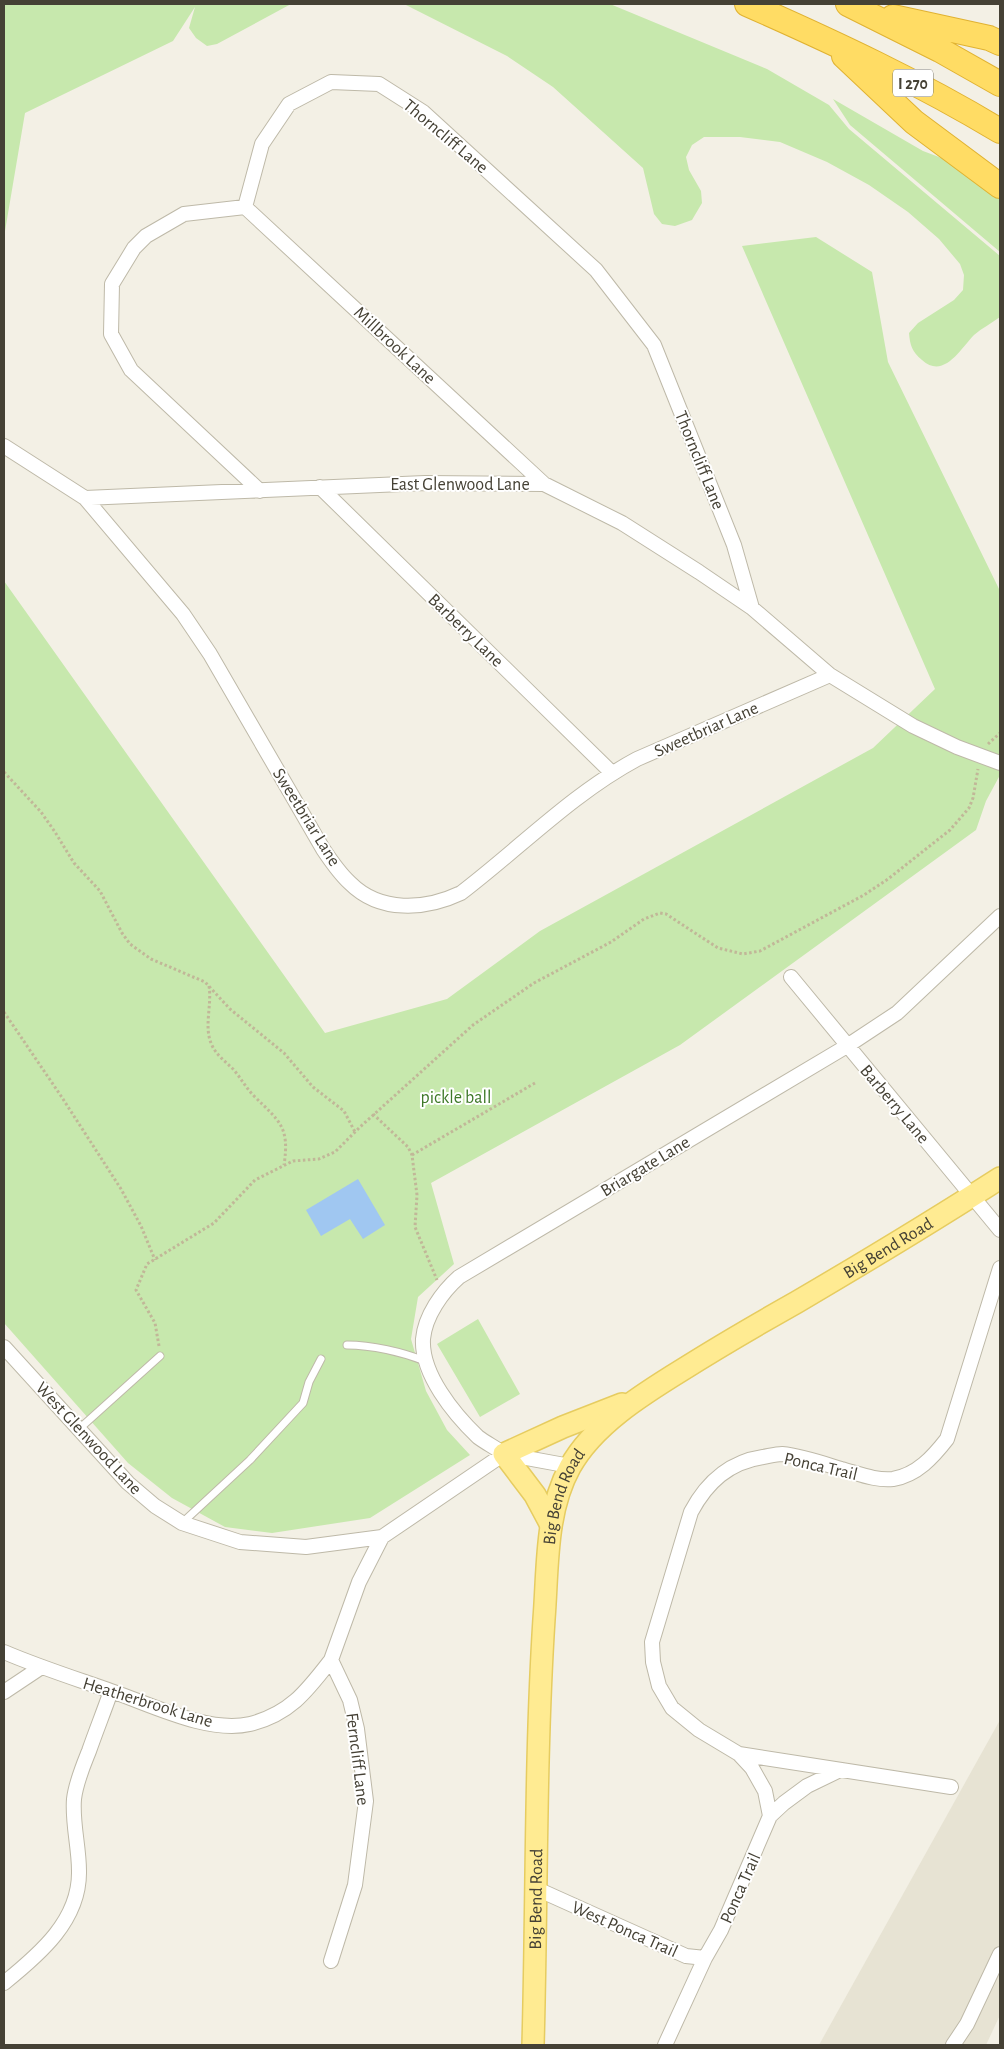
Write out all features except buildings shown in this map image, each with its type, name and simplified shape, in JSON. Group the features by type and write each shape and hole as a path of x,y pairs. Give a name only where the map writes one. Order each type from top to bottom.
{"highway":[{"name":"I 270","path":"747,4 824,38 902,77 1000,131"},
{"name":"I 270","path":"855,7 1000,84"},
{"path":"855,7 989,38 1000,43"},
{"path":"824,38 914,122 1000,186"}],"main road":[{"name":"Big Bend Road","path":"533,2045 541,1679 551,1525 570,1466 590,1440 611,1419 636,1399 714,1349 798,1301 1000,1178"},
{"path":"551,1525 534,1495 504,1454 563,1426 636,1399"}],"street":[{"name":"Thorncliff Lane","path":"245,207 262,144 289,104 331,82 355,82 379,84 423,112 596,270 654,345 734,545 752,608"},
{"name":"Millbrook Lane","path":"245,207 544,484"},
{"path":"245,207 184,214 146,236 134,248 112,284 110,334 131,370 260,491"},
{"path":"4,446 85,498"},
{"name":"East Glenwood Lane","path":"85,498 320,487 426,484 544,484 622,524 699,572 752,608 830,675 913,726 982,757 1000,763"},
{"name":"Barberry Lane","path":"320,487 612,773"},
{"name":"Sweetbriar Lane","path":"85,498 182,614 210,654 323,849 351,884 368,896 401,906 422,906 443,902 461,893 571,802 612,773 637,759 830,675"},
{"name":"Briargate Lane","path":"504,1454 479,1438 448,1405 425,1361 423,1338 428,1322 445,1289 458,1277 847,1046 897,1013 1000,916"},
{"name":"Barberry Lane","path":"791,977 1000,1230"},
{"name":"Ponca Trail","path":"770,1816 765,1791 752,1768 739,1754 699,1730 672,1708 659,1686 653,1662 652,1642 691,1512 698,1499 709,1486 736,1464 746,1459 781,1454 809,1459 870,1477 892,1479 913,1472 933,1457 947,1439 1000,1268"},
{"name":"West Glenwood Lane","path":"4,1347 128,1483 155,1506 182,1523 240,1542 306,1547 382,1537 504,1454"},
{"path":"504,1454 570,1466"},
{"path":"332,1660 359,1582 382,1537"},
{"name":"Heatherbrook Lane","path":"4,1652 40,1668 196,1720 226,1726 248,1724 274,1716 292,1705 332,1660"},
{"name":"Ferncliff Lane","path":"331,1961 355,1885 366,1801 357,1729 350,1700 332,1660"},
{"path":"4,1692 40,1668"},
{"path":"4,1983 20,1970 58,1932 71,1914 78,1892 79,1870 74,1797 79,1776 111,1691"},
{"name":"Ponca Trail","path":"739,1754 952,1787"},
{"name":"Ponca Trail","path":"666,2045 705,1958 721,1930 770,1816 807,1786 840,1770"},
{"name":"West Ponca Trail","path":"537,1889 686,1956 705,1958"},
{"path":"953,2045 967,2024 1000,1954"}],"lane":[{"path":"347,1345 357,1345 425,1361"},
{"path":"79,1429 160,1356"},
{"path":"182,1523 250,1460 304,1404 309,1382 321,1360"}],"path":[{"path":"160,1356 155,1324 136,1290 147,1264 214,1223 255,1180 284,1165 304,1159 327,1157 344,1145 374,1114 473,1025 534,983 611,942 644,919 660,913 666,914 718,948 750,954 844,907 888,879 960,820 973,798 976,776 982,757 989,742 1000,733"},
{"path":"4,772 40,812 56,832 74,863 100,891 122,933 130,944 151,958 193,976 209,986 230,1009 284,1053 313,1087 344,1111 355,1132"},
{"path":"209,986 208,1030 211,1044 214,1050 255,1097 275,1116 280,1124 286,1144 284,1165"},
{"path":"4,1012 61,1096 120,1189 141,1226 155,1260"},
{"path":"412,1155 535,1083"},
{"path":"374,1114 408,1147 412,1155 415,1172 417,1234 438,1283 445,1289"}],"shaded area":[{"path":"1000,1720 1000,2015 986,2045 819,2045"}],"green space":[{"path":"4,4 291,4 217,44 207,46 196,38 189,28 195,7 173,41 25,113 4,237"},
{"path":"404,4 610,4 767,69 829,105 849,129 1000,256 1000,317 974,335 951,360 938,366 930,365 922,360 914,351 909,333 918,323 954,300 963,290 964,275 960,264 939,239 908,212 869,185 827,162 780,142 740,137 704,137 692,145 686,157 689,170 701,191 702,203 692,220 675,226 662,224 654,214 643,168 553,87 507,56"},
{"path":"833,99 923,151 1000,180 1000,252 850,125"},
{"name":"pickle ball","path":"816,237 872,272 888,362 1000,591 1000,775 986,801 976,830 680,1045 431,1183 454,1264 418,1297 411,1339 426,1391 447,1430 470,1455 370,1518 272,1533 225,1527 172,1498 128,1463 4,1323 4,581 325,1033 447,999 540,931 873,748 935,689 742,246"},
{"path":"478,1319 520,1394 480,1417 437,1344"}],"water":[{"path":"358,1179 385,1225 363,1239 350,1219 321,1236 306,1210"}]}
